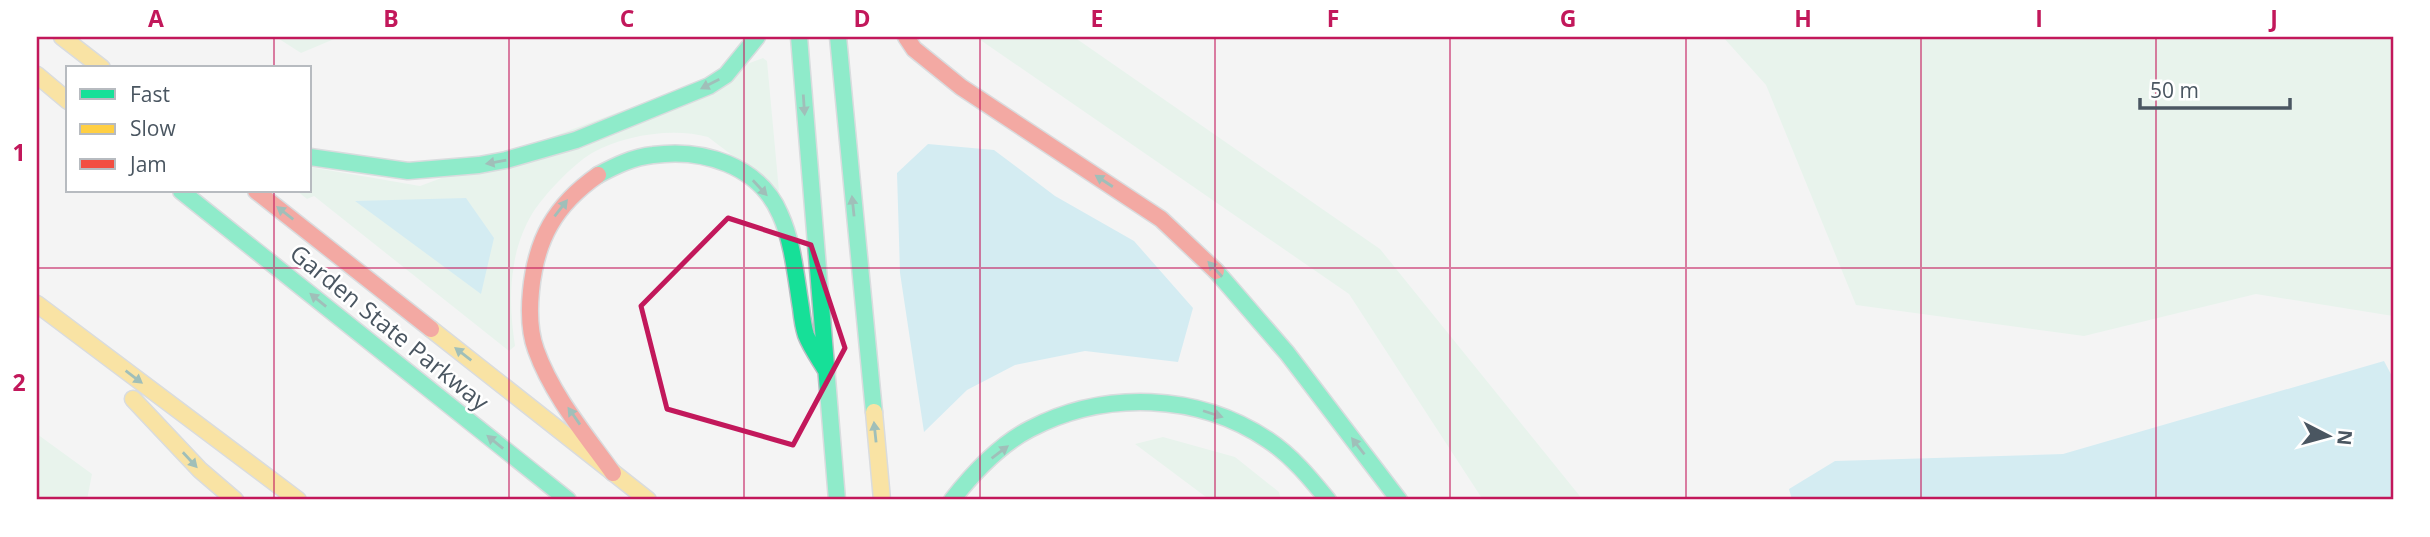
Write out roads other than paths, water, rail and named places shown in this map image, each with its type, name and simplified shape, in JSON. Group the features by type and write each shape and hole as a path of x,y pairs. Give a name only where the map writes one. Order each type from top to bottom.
{"highway":[{"path":"62,37 89,57 108,65"},
{"path":"312,157 408,171 478,165 533,154 576,140 709,86 726,75 757,37"},
{"path":"799,37 836,500"},
{"path":"838,37 882,500"},
{"path":"906,37 914,49 961,87 1161,219 1187,240 1256,314 1399,500"},
{"path":"37,75 66,98"},
{"path":"613,472 562,399 543,364 531,331 530,278 535,254 558,210 584,183 613,165 651,154 694,153 741,169 762,188 781,214 806,335 827,372"},
{"name":"Garden State Parkway","path":"182,192 568,500"},
{"path":"257,192 648,500"},
{"path":"37,304 298,500"},
{"path":"60,321 200,470 235,500"},
{"path":"952,500 974,472 1030,430 1082,408 1127,400 1167,402 1232,420 1263,437 1294,460 1328,500"}],"water":[{"path":"928,144 994,150 1055,196 1134,241 1193,308 1178,362 1085,351 1015,365 967,390 924,432 900,273 897,173"},
{"path":"466,198 494,238 481,294 355,201"},
{"path":"2384,361 2393,378 2393,500 1792,500 1789,489 1835,461 2063,454"}]}
